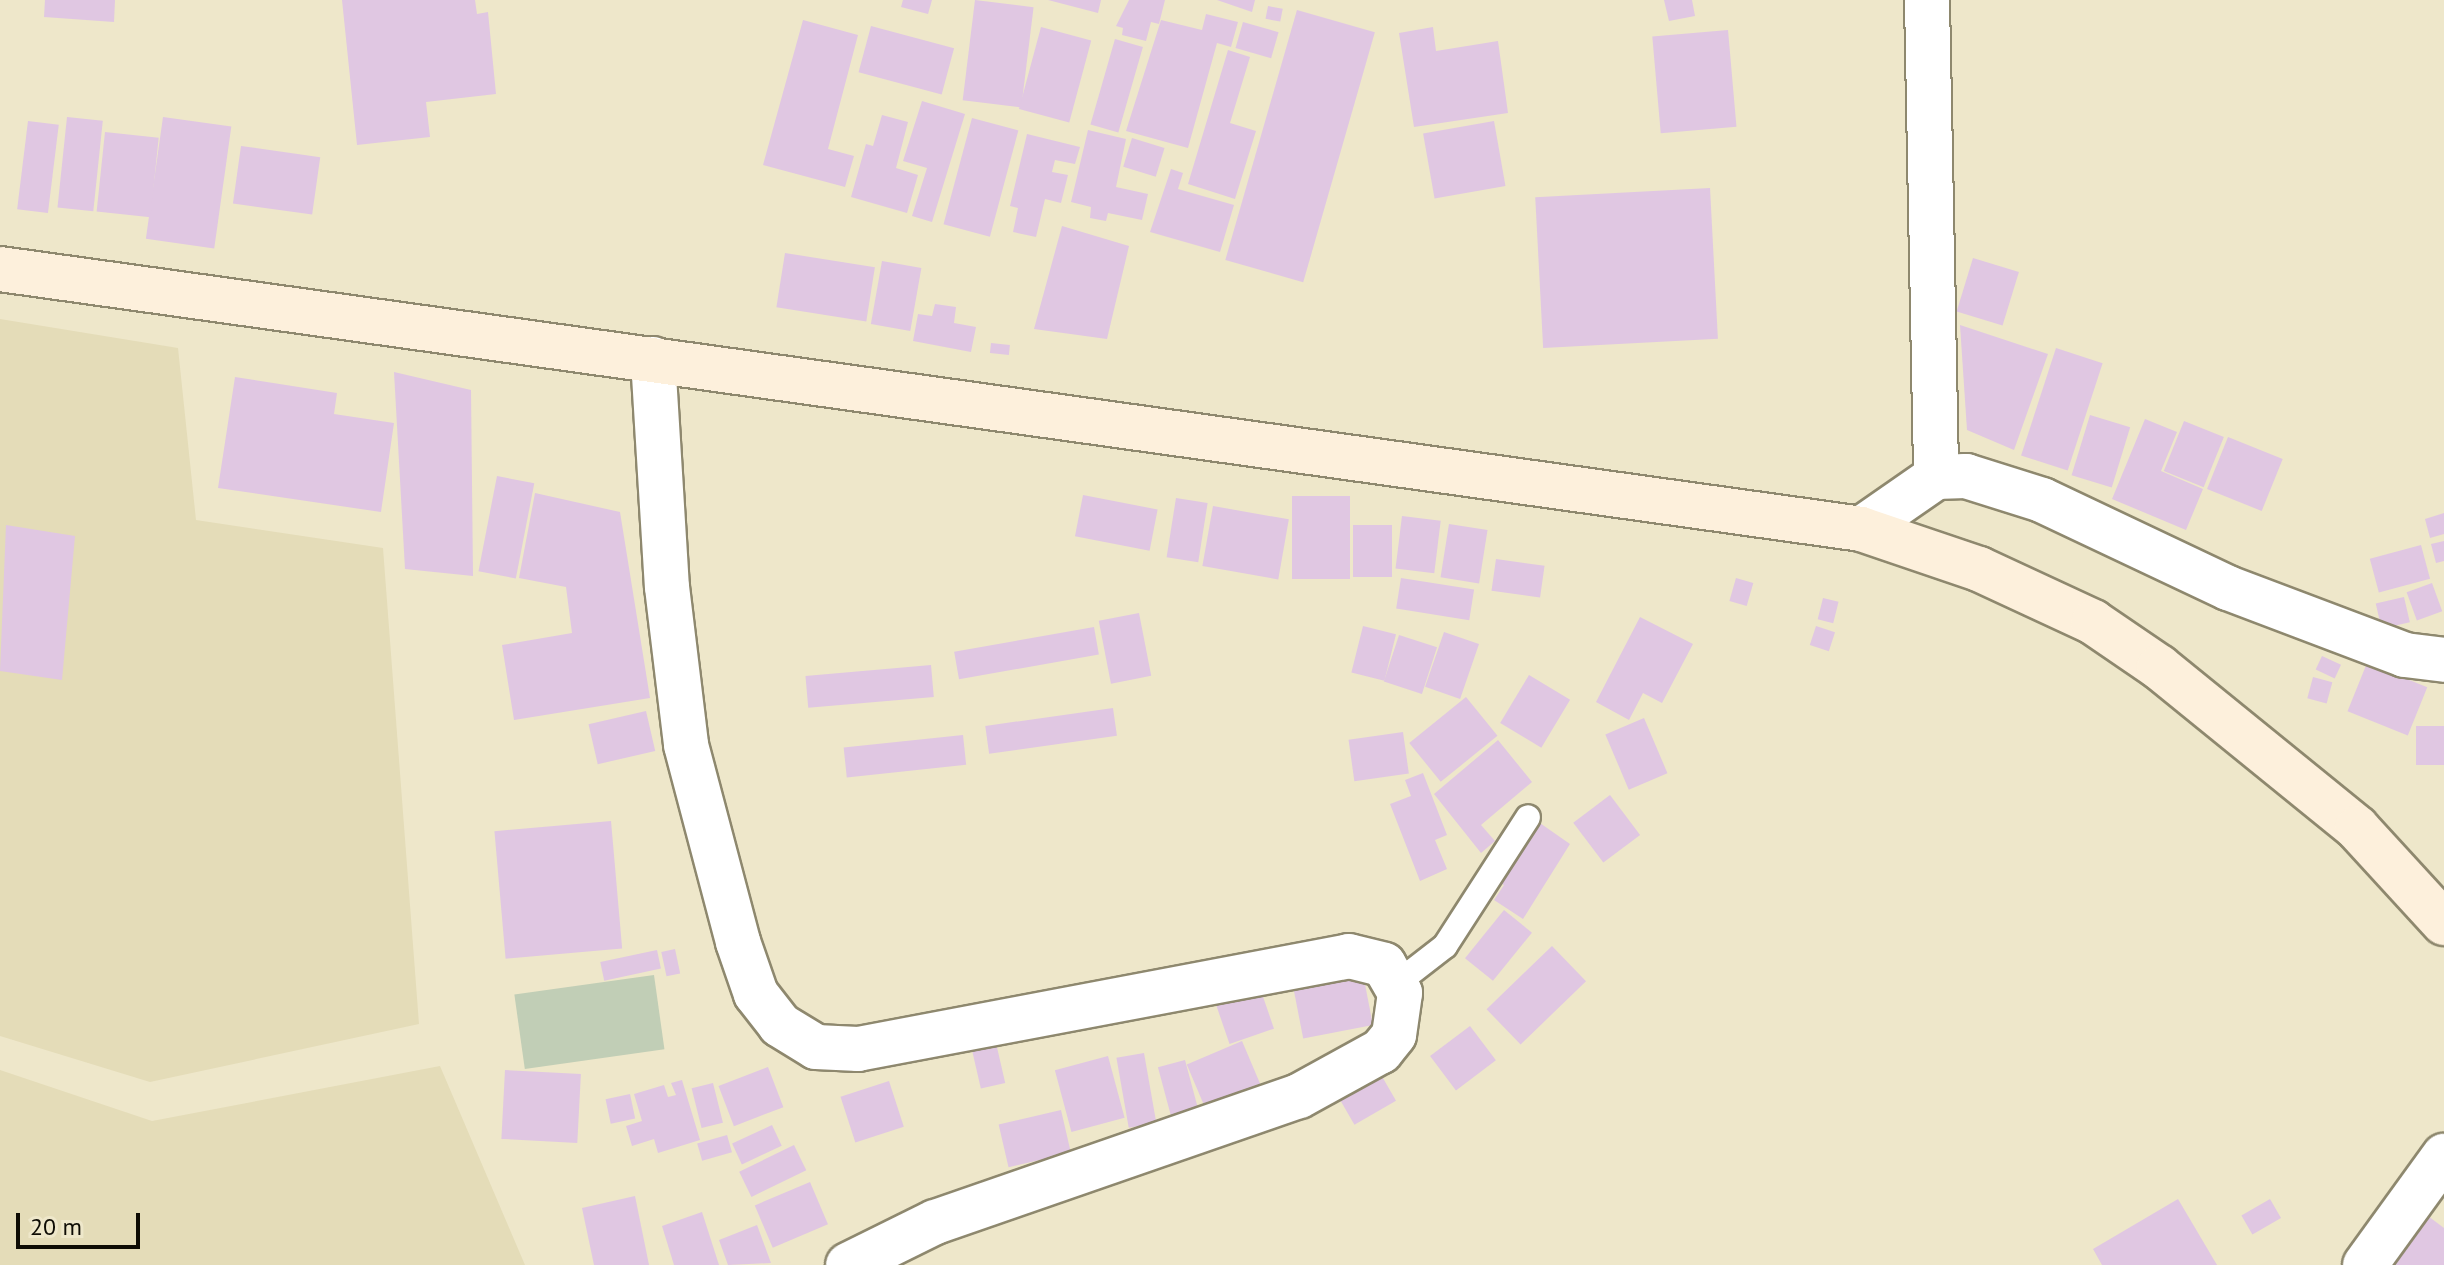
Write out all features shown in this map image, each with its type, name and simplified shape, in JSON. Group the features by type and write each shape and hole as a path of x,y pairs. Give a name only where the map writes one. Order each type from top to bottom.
{"main road":[{"path":"0,269 1861,529 1979,569 2093,622 2159,667 2357,828 2444,923"}],"street":[{"path":"1927,0 1936,477"},
{"path":"653,359 667,587 686,745 738,942 756,994 780,1025 816,1047 858,1049 1349,956 1384,965 1396,984 1400,1015 1381,1051 1299,1096 935,1222 848,1265"},
{"path":"1861,529 1936,477 1966,476 2042,500 2228,588 2425,657 2444,627"},
{"path":"2365,1265 2444,1156"}],"lane":[{"path":"1396,984 1445,946 1528,817"}],"shaded area":[{"path":"0,319 178,348 196,520 383,548 419,1024 150,1082 0,1036"},
{"path":"440,1066 525,1265 0,1265 0,1070 152,1121"}],"green space":[{"path":"654,975 664,1049 525,1069 514,995"}],"building":[{"path":"45,0 115,0 114,22 44,17"},
{"path":"342,0 475,0 477,14 488,12 496,94 426,102 430,137 357,145"},
{"path":"903,0 932,0 928,14 901,7"},
{"path":"975,0 1034,7 1021,107 963,100"},
{"path":"1048,0 1101,0 1098,13"},
{"path":"1129,0 1165,0 1159,24 1151,22 1146,41 1122,35 1123,28 1116,26"},
{"path":"1217,0 1255,0 1252,12"},
{"path":"1664,0 1692,0 1695,16 1669,21"},
{"path":"1268,6 1283,9 1280,22 1266,19"},
{"path":"1297,10 1375,32 1303,282 1225,260"},
{"path":"1206,14 1238,22 1231,47 1217,43 1188,148 1126,131 1161,20 1202,30"},
{"path":"803,20 858,35 828,149 854,156 845,187 763,165"},
{"path":"1243,22 1279,32 1271,58 1236,48"},
{"path":"871,26 954,48 942,95 859,72"},
{"path":"1041,27 1091,40 1069,123 1019,109"},
{"path":"1433,27 1436,51 1498,41 1508,113 1414,127 1399,33"},
{"path":"1728,30 1736,127 1661,133 1652,37"},
{"path":"1115,39 1143,47 1118,133 1090,125"},
{"path":"1228,50 1250,57 1230,123 1256,131 1235,199 1188,184"},
{"path":"922,101 965,114 932,222 912,216 927,168 903,161"},
{"path":"882,115 908,122 896,168 918,175 907,213 851,197 866,144 873,146"},
{"path":"67,117 103,121 93,211 57,208"},
{"path":"163,117 231,127 214,248 146,239"},
{"path":"972,118 1018,130 990,237 944,224"},
{"path":"28,121 59,125 48,213 17,209"},
{"path":"1494,121 1505,186 1435,198 1423,134"},
{"path":"1088,130 1126,139 1116,187 1148,194 1142,220 1108,213 1106,221 1090,218 1091,207 1071,202"},
{"path":"105,132 159,138 150,217 97,212"},
{"path":"1027,134 1080,147 1075,164 1055,160 1052,172 1068,175 1061,203 1045,199 1036,237 1013,232 1018,208 1010,206"},
{"path":"1132,138 1165,148 1156,177 1123,167"},
{"path":"241,146 320,157 312,215 233,203"},
{"path":"1171,169 1183,173 1178,189 1234,205 1220,252 1150,232"},
{"path":"1710,188 1718,339 1543,348 1535,197"},
{"path":"1062,226 1129,246 1107,339 1034,329"},
{"path":"785,253 875,267 866,322 776,307"},
{"path":"1973,258 2019,272 2003,326 1957,312"},
{"path":"882,261 921,268 910,331 871,324"},
{"path":"935,304 956,307 954,323 976,327 971,352 913,341 918,314 932,316"},
{"path":"1960,325 2048,354 2014,450 1967,430"},
{"path":"991,343 1010,345 1009,355 990,353"},
{"path":"2056,348 2103,363 2068,471 2021,455"},
{"path":"394,372 471,390 473,576 405,569"},
{"path":"235,377 337,393 334,414 394,423 381,512 218,488"},
{"path":"2090,415 2130,427 2112,488 2072,475"},
{"path":"2145,419 2177,432 2161,471 2203,489 2186,530 2112,499"},
{"path":"2184,421 2224,437 2204,487 2164,471"},
{"path":"2228,437 2283,459 2262,511 2207,489"},
{"path":"497,476 534,483 516,578 478,571"},
{"path":"535,493 620,512 650,698 514,720 502,645 572,633 566,587 519,578"},
{"path":"1083,495 1158,510 1150,551 1075,536"},
{"path":"1292,496 1350,496 1350,579 1292,579"},
{"path":"1176,498 1208,503 1198,562 1167,557"},
{"path":"1213,506 1289,519 1278,579 1202,566"},
{"path":"2444,513 2444,534 2430,538 2425,519"},
{"path":"1402,516 1441,521 1434,573 1396,569"},
{"path":"1449,524 1488,530 1479,583 1441,577"},
{"path":"6,525 75,536 62,680 0,671"},
{"path":"1353,525 1392,525 1392,577 1353,577"},
{"path":"2444,541 2444,561 2436,563 2431,544"},
{"path":"2421,545 2430,579 2379,593 2370,559"},
{"path":"1496,559 1545,566 1540,598 1492,591"},
{"path":"1401,578 1474,590 1469,620 1396,609"},
{"path":"1736,578 1753,583 1747,606 1729,601"},
{"path":"2432,583 2442,611 2417,620 2407,592"},
{"path":"2404,597 2410,622 2382,629 2376,604"},
{"path":"1823,598 1839,602 1833,623 1818,619"},
{"path":"1139,613 1151,676 1111,684 1099,621"},
{"path":"1640,617 1693,644 1662,703 1643,693 1629,720 1596,702"},
{"path":"1363,626 1396,634 1384,681 1351,673"},
{"path":"1816,626 1835,632 1829,651 1810,645"},
{"path":"1094,627 1099,655 959,679 954,652"},
{"path":"1444,632 1479,644 1460,699 1425,687"},
{"path":"1399,635 1437,647 1422,694 1384,682"},
{"path":"2322,656 2341,665 2335,678 2316,670"},
{"path":"2367,663 2427,687 2408,736 2348,711"},
{"path":"931,665 934,697 808,708 805,676"},
{"path":"1529,675 1570,700 1541,748 1500,723"},
{"path":"2313,677 2332,682 2327,703 2307,698"},
{"path":"1466,697 1497,736 1441,782 1409,743"},
{"path":"1113,708 1117,736 989,754 985,726"},
{"path":"646,711 655,751 598,764 589,724"},
{"path":"1644,718 1667,773 1629,790 1605,734"},
{"path":"2416,726 2444,726 2444,765 2416,765"},
{"path":"1403,732 1409,774 1354,781 1349,740"},
{"path":"963,735 966,765 847,777 844,748"},
{"path":"1498,740 1532,782 1481,825 1495,841 1481,853 1434,794"},
{"path":"1423,773 1447,835 1435,840 1447,869 1420,881 1390,804 1411,796 1405,780"},
{"path":"1610,795 1640,835 1603,863 1573,823"},
{"path":"611,821 622,949 506,959 494,831"},
{"path":"1537,821 1570,844 1523,919 1494,900 1504,885 1498,882"},
{"path":"1504,910 1532,933 1493,981 1465,958"},
{"path":"1552,946 1586,981 1521,1044 1487,1009"},
{"path":"675,949 680,973 667,976 661,952"},
{"path":"657,950 661,969 604,981 600,962"},
{"path":"1363,974 1373,1025 1303,1039 1293,988"},
{"path":"1260,988 1274,1029 1230,1044 1216,1003"},
{"path":"1470,1026 1496,1060 1456,1090 1430,1056"},
{"path":"1242,1041 1263,1091 1208,1114 1187,1064"},
{"path":"996,1043 1005,1083 981,1089 972,1049"},
{"path":"1144,1053 1156,1123 1129,1128 1116,1058"},
{"path":"1108,1056 1125,1118 1071,1132 1055,1070"},
{"path":"1185,1060 1201,1118 1173,1125 1158,1067"},
{"path":"768,1067 783,1107 734,1126 719,1086"},
{"path":"505,1070 581,1074 577,1143 501,1139"},
{"path":"1380,1073 1396,1101 1354,1125 1338,1097"},
{"path":"682,1080 700,1140 658,1153 654,1139 632,1146 626,1126 642,1121 634,1094 664,1085 668,1097 676,1095 671,1083"},
{"path":"889,1081 904,1127 855,1142 840,1097"},
{"path":"713,1083 723,1123 702,1128 692,1088"},
{"path":"630,1094 635,1118 611,1124 606,1099"},
{"path":"1061,1110 1071,1153 1009,1167 999,1124"},
{"path":"772,1125 782,1146 742,1164 732,1144"},
{"path":"727,1135 732,1152 702,1161 697,1144"},
{"path":"794,1145 806,1170 751,1197 739,1172"},
{"path":"810,1182 828,1224 773,1248 755,1205"},
{"path":"635,1196 649,1265 594,1265 582,1208"},
{"path":"2178,1199 2217,1265 2102,1265 2093,1249"},
{"path":"2270,1199 2281,1218 2252,1235 2241,1216"},
{"path":"702,1212 719,1265 674,1265 662,1226"},
{"path":"2428,1216 2444,1228 2444,1265 2389,1265"},
{"path":"757,1225 771,1263 728,1265 719,1240"}]}
